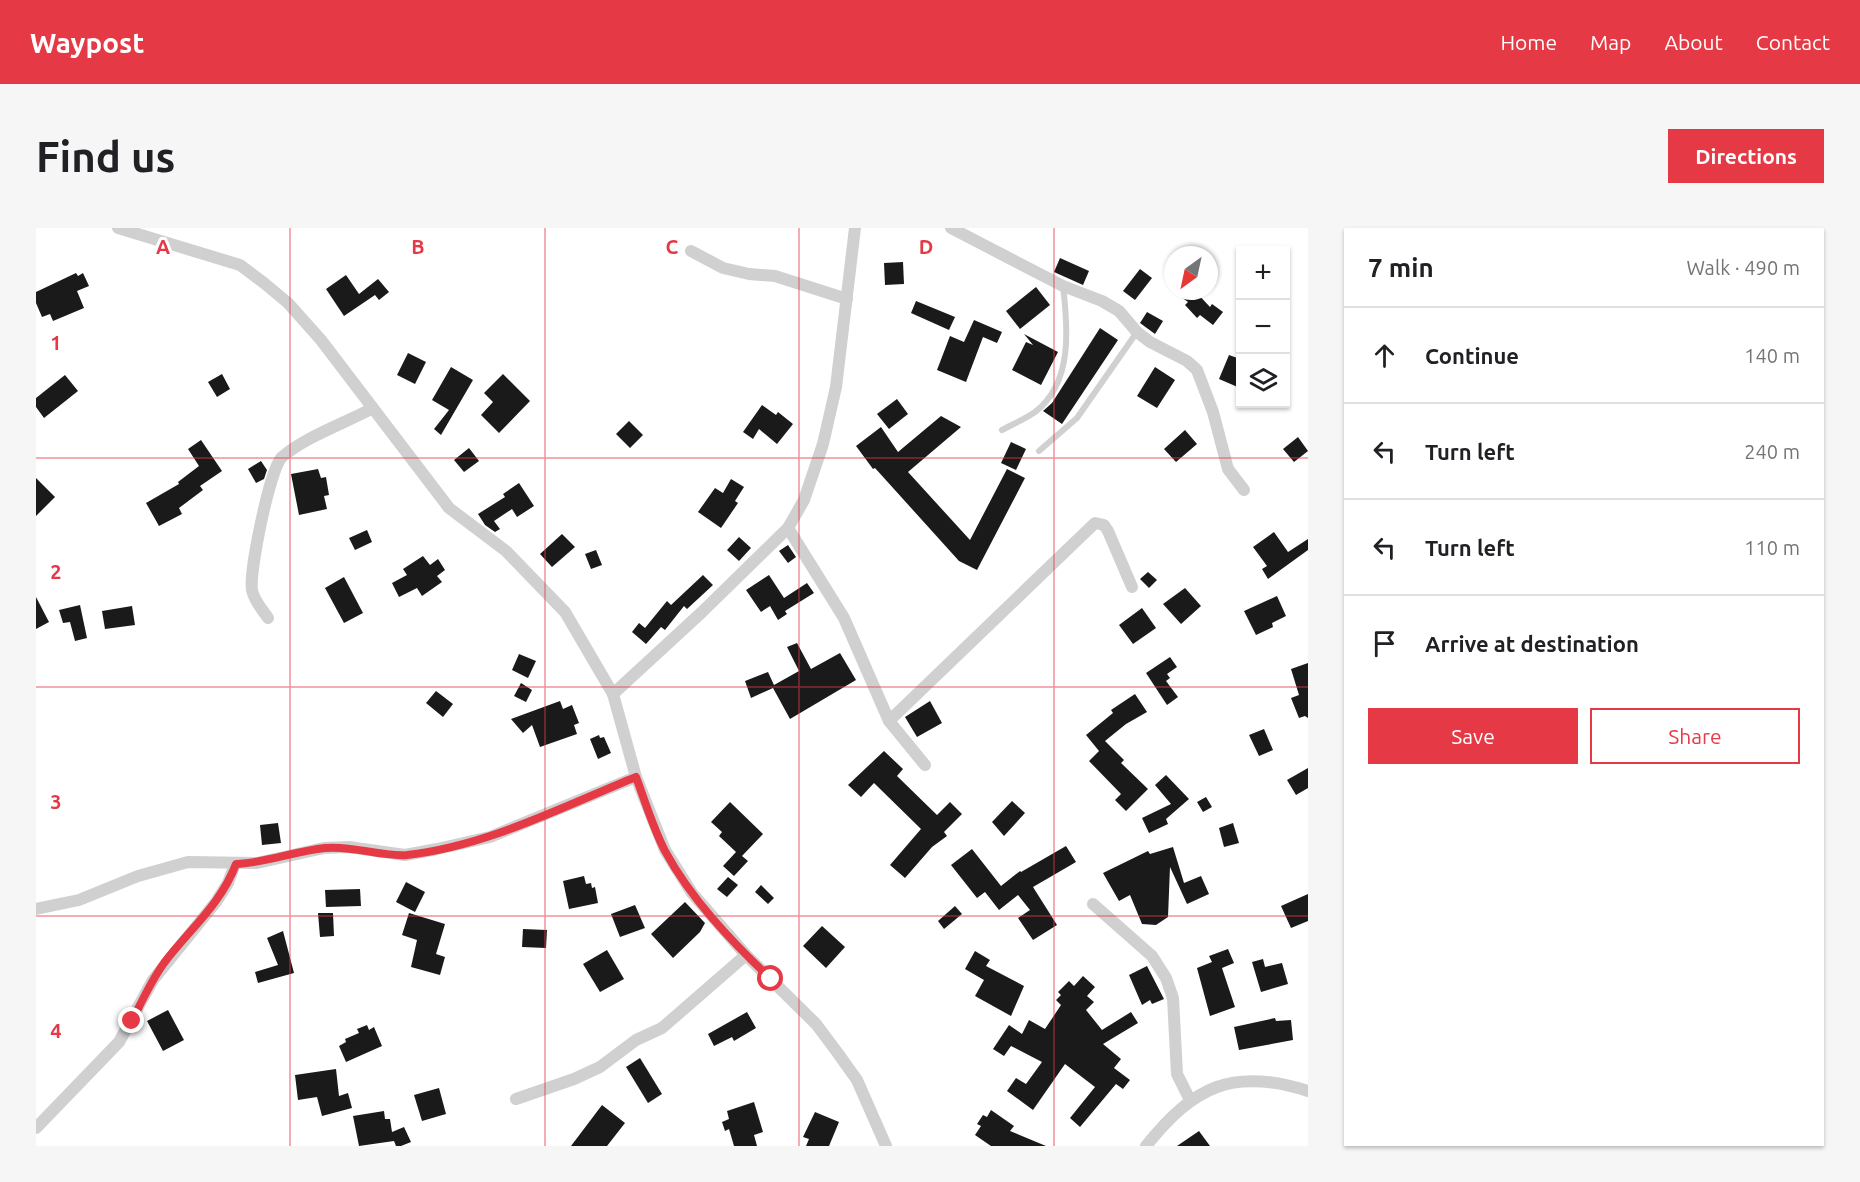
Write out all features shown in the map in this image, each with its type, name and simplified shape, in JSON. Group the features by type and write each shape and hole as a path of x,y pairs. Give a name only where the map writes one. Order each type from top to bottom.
{"street":[{"path":"118,228 240,265 294,311 321,340 371,409 449,508 506,551 564,612 613,694 636,777 665,850 692,893 746,955 816,1024 837,1052 857,1080 886,1146"},
{"path":"613,694 788,528 804,500 823,444 836,387 855,228"},
{"path":"951,228 1063,286 1102,301 1119,311 1137,332 1169,353 1187,361 1197,370 1213,412 1228,469 1244,490"},
{"path":"691,251 723,267 749,274 775,276 847,299"},
{"path":"268,618 256,602 252,590 254,559 276,465 297,447 371,409"},
{"path":"889,721 948,668 985,628 1025,593 1095,523 1104,525 1108,531 1132,587"},
{"path":"788,528 844,618 889,721 925,765"},
{"path":"36,909 79,900 166,866 188,862 257,863 324,848 349,847 405,855 437,849 490,837 636,777"},
{"path":"36,1128 118,1042 153,981 216,902 236,864"},
{"path":"1093,904 1152,956 1166,978 1173,998 1177,1074 1190,1100"},
{"path":"516,1099 600,1067 636,1040 662,1028 746,955"},
{"path":"1146,1146 1190,1100 1233,1081 1269,1080 1308,1091"}],"lane":[{"path":"1002,430 1035,412 1047,400 1059,380 1066,354 1067,322 1063,286"},
{"path":"1039,451 1077,418 1137,332"}],"building":[{"path":"1060,258 1089,271 1083,285 1054,272"},
{"path":"903,262 904,284 885,285 884,263"},
{"path":"1140,269 1152,278 1135,300 1123,291"},
{"path":"76,273 78,276 83,273 89,286 77,291 84,308 53,321 50,314 42,317 36,303 36,292"},
{"path":"346,275 359,294 378,279 389,292 379,300 375,295 344,316 326,289"},
{"path":"1036,287 1050,305 1020,329 1006,311"},
{"path":"1185,300 1203,300 1210,307 1212,304 1223,312 1213,325 1200,315 1197,318 1185,305 1188,302"},
{"path":"916,301 955,317 949,330 911,313"},
{"path":"1147,312 1163,321 1155,334 1140,323"},
{"path":"974,320 1002,332 997,343 983,337 966,382 937,370 950,336 964,342"},
{"path":"1100,328 1118,340 1062,424 1043,411 1052,403"},
{"path":"1024,334 1058,352 1041,385 1012,370 1026,342 1033,345"},
{"path":"408,353 426,362 415,384 397,375"},
{"path":"1229,355 1236,358 1236,386 1219,379"},
{"path":"451,367 473,380 441,435 434,429 449,410 432,400"},
{"path":"1155,367 1175,380 1157,408 1137,396"},
{"path":"222,374 230,389 217,397 208,382"},
{"path":"503,374 530,401 499,433 481,415 493,402 484,393"},
{"path":"65,375 78,391 44,418 36,407 36,398"},
{"path":"897,399 908,414 889,429 877,414"},
{"path":"762,405 776,415 778,412 793,424 777,444 759,429 753,439 743,432"},
{"path":"941,416 961,427 908,472 970,540 1007,469 1025,478 977,570 959,561 875,468 873,469 856,446 881,427 898,452"},
{"path":"629,421 643,435 630,448 616,434"},
{"path":"1185,430 1197,444 1176,462 1164,449"},
{"path":"1298,437 1308,451 1294,462 1283,449"},
{"path":"201,440 222,471 200,486 203,490 179,508 182,514 159,526 146,503 179,484 178,482 199,466 188,449"},
{"path":"1011,442 1026,449 1016,470 1001,463"},
{"path":"469,448 479,461 464,472 454,460"},
{"path":"261,461 267,470 264,479 256,483 248,469"},
{"path":"318,469 321,478 326,477 329,495 324,496 327,509 299,515 291,474"},
{"path":"36,478 55,497 36,516"},
{"path":"731,479 744,487 735,501 738,503 721,528 698,512 715,488 723,493"},
{"path":"519,483 534,506 517,517 512,509 494,521 500,529 495,532 485,525 478,514 505,497 503,494"},
{"path":"367,530 372,542 355,550 349,538"},
{"path":"1274,532 1288,552 1308,539 1308,550 1268,579 1262,569 1267,566 1253,547"},
{"path":"562,534 575,547 552,567 540,554"},
{"path":"739,537 751,548 739,561 727,550"},
{"path":"788,545 796,557 788,563 779,551"},
{"path":"596,550 602,565 591,569 585,554"},
{"path":"423,556 430,565 438,559 445,570 437,576 442,582 422,596 417,588 399,597 392,583 407,575 403,569"},
{"path":"1148,572 1157,580 1149,588 1140,579"},
{"path":"703,575 713,585 687,609 684,606 665,630 661,627 646,644 632,632 639,623 645,628 667,601 671,605"},
{"path":"769,575 784,598 807,583 814,593 785,611 787,614 778,620 770,606 761,612 746,590"},
{"path":"344,577 363,613 344,623 325,588"},
{"path":"1185,588 1201,606 1181,624 1163,604"},
{"path":"1277,596 1286,616 1272,623 1273,627 1256,635 1244,611"},
{"path":"36,597 49,622 36,629"},
{"path":"80,605 87,638 75,641 70,622 63,623 59,610"},
{"path":"132,606 135,625 105,629 102,611"},
{"path":"1142,608 1156,628 1133,644 1119,625"},
{"path":"797,643 811,669 840,653 856,680 790,719 773,688 751,698 745,681 768,672 774,685 799,671 787,647"},
{"path":"519,654 536,661 528,678 512,670"},
{"path":"1170,657 1177,667 1167,674 1170,678 1166,681 1178,697 1167,705 1146,673"},
{"path":"1308,663 1308,718 1305,716 1299,718 1291,698 1299,695 1291,669"},
{"path":"521,683 532,690 526,702 514,696"},
{"path":"436,691 453,704 443,717 426,703"},
{"path":"1135,694 1147,712 1126,724 1105,741 1124,760 1121,763 1148,789 1126,811 1115,800 1121,794 1089,761 1099,751 1086,735 1113,713 1111,710"},
{"path":"560,701 563,709 572,705 579,723 574,725 577,734 540,747 532,725 523,733 511,719"},
{"path":"930,701 942,723 917,737 905,717"},
{"path":"1264,729 1273,750 1259,756 1249,735"},
{"path":"599,735 600,738 604,737 611,753 598,759 590,739"},
{"path":"884,751 903,769 897,776 937,815 950,802 962,814 944,832 947,836 932,847 905,878 890,865 921,829 874,783 861,797 848,785"},
{"path":"1308,768 1308,788 1296,795 1287,780"},
{"path":"1166,775 1189,799 1166,819 1168,824 1149,833 1142,818 1171,804 1155,785"},
{"path":"1206,797 1212,807 1203,812 1197,802"},
{"path":"1012,801 1025,813 1004,836 992,822"},
{"path":"730,802 763,834 742,856 748,861 734,876 723,866 736,852 719,836 722,832 711,822"},
{"path":"278,823 281,843 262,845 260,825"},
{"path":"1233,823 1239,843 1224,847 1219,828"},
{"path":"1066,846 1076,862 1033,887 1057,925 1033,940 1018,918 1030,910 1018,895 999,910 985,892 977,898 951,865 972,849 1001,886 1020,871"},
{"path":"1173,847 1184,883 1201,876 1209,894 1187,904 1170,867 1168,917 1156,925 1142,924 1130,895 1119,901 1103,873 1148,851 1150,854"},
{"path":"584,876 586,884 591,883 592,888 595,887 598,903 569,909 563,881"},
{"path":"728,877 738,885 727,897 717,889"},
{"path":"406,882 425,892 415,912 396,902"},
{"path":"761,885 774,898 768,904 755,892"},
{"path":"360,889 361,906 326,907 325,890"},
{"path":"1308,894 1308,921 1291,928 1281,906"},
{"path":"685,902 705,923 700,932 673,958 651,934"},
{"path":"635,905 645,928 620,937 611,914"},
{"path":"955,906 962,914 944,929 938,921"},
{"path":"318,913 333,913 334,936 320,937"},
{"path":"409,913 445,924 436,954 445,957 440,975 411,967 417,940 402,935"},
{"path":"822,926 845,947 826,968 803,946"},
{"path":"523,929 547,930 546,948 522,947"},
{"path":"283,931 294,973 258,983 255,972 278,965 267,938"},
{"path":"1228,949 1234,963 1222,968 1235,1007 1210,1016 1197,968 1212,962 1209,956"},
{"path":"607,950 624,979 600,992 583,964"},
{"path":"975,951 990,960 986,966 1024,986 1011,1016 975,996 984,980 965,969"},
{"path":"1263,959 1265,967 1282,963 1288,984 1261,992 1252,962"},
{"path":"1147,966 1164,999 1152,1004 1150,1000 1142,1005 1129,975"},
{"path":"1083,976 1095,987 1087,996 1094,1002 1086,1010 1102,1030 1131,1012 1138,1023 1103,1044 1121,1059 1114,1068 1130,1080 1123,1089 1116,1084 1080,1127 1070,1118 1095,1087 1065,1064 1033,1110 1007,1091 1016,1078 1026,1084 1042,1062 1011,1046 1004,1056 993,1049 1009,1025 1022,1034 1029,1020 1045,1029 1061,1005 1056,1000 1061,995 1058,992 1069,981 1074,986"},
{"path":"168,1010 184,1040 163,1051 147,1021"},
{"path":"747,1012 756,1028 734,1041 732,1037 714,1046 708,1034"},
{"path":"1275,1018 1276,1021 1291,1020 1293,1040 1239,1050 1234,1027"},
{"path":"367,1025 369,1030 374,1027 382,1046 346,1062 339,1046 346,1042 345,1039 359,1033 357,1029"},
{"path":"640,1058 662,1094 648,1103 626,1067"},
{"path":"336,1069 339,1096 348,1093 352,1108 322,1116 317,1097 298,1100 295,1075"},
{"path":"439,1088 446,1114 422,1121 414,1095"},
{"path":"754,1102 763,1132 754,1135 757,1146 734,1146 729,1129 725,1131 722,1122 729,1119 727,1111"},
{"path":"602,1105 625,1123 607,1146 571,1146"},
{"path":"991,1110 1014,1126 1010,1131 1046,1146 991,1146 975,1135 981,1126 977,1124 983,1115 987,1117"},
{"path":"384,1111 385,1119 390,1119 392,1132 404,1127 411,1142 401,1146 396,1146 394,1141 359,1146 353,1116"},
{"path":"815,1112 839,1122 829,1146 806,1146 809,1139 803,1137"},
{"path":"1199,1131 1210,1146 1177,1146"}],"route":[{"path":"132,1021 153,981 183,940 216,902 236,864 257,863 324,848 349,847 405,855 437,849 490,837 636,777 665,850 692,893 746,955 771,979"}]}
